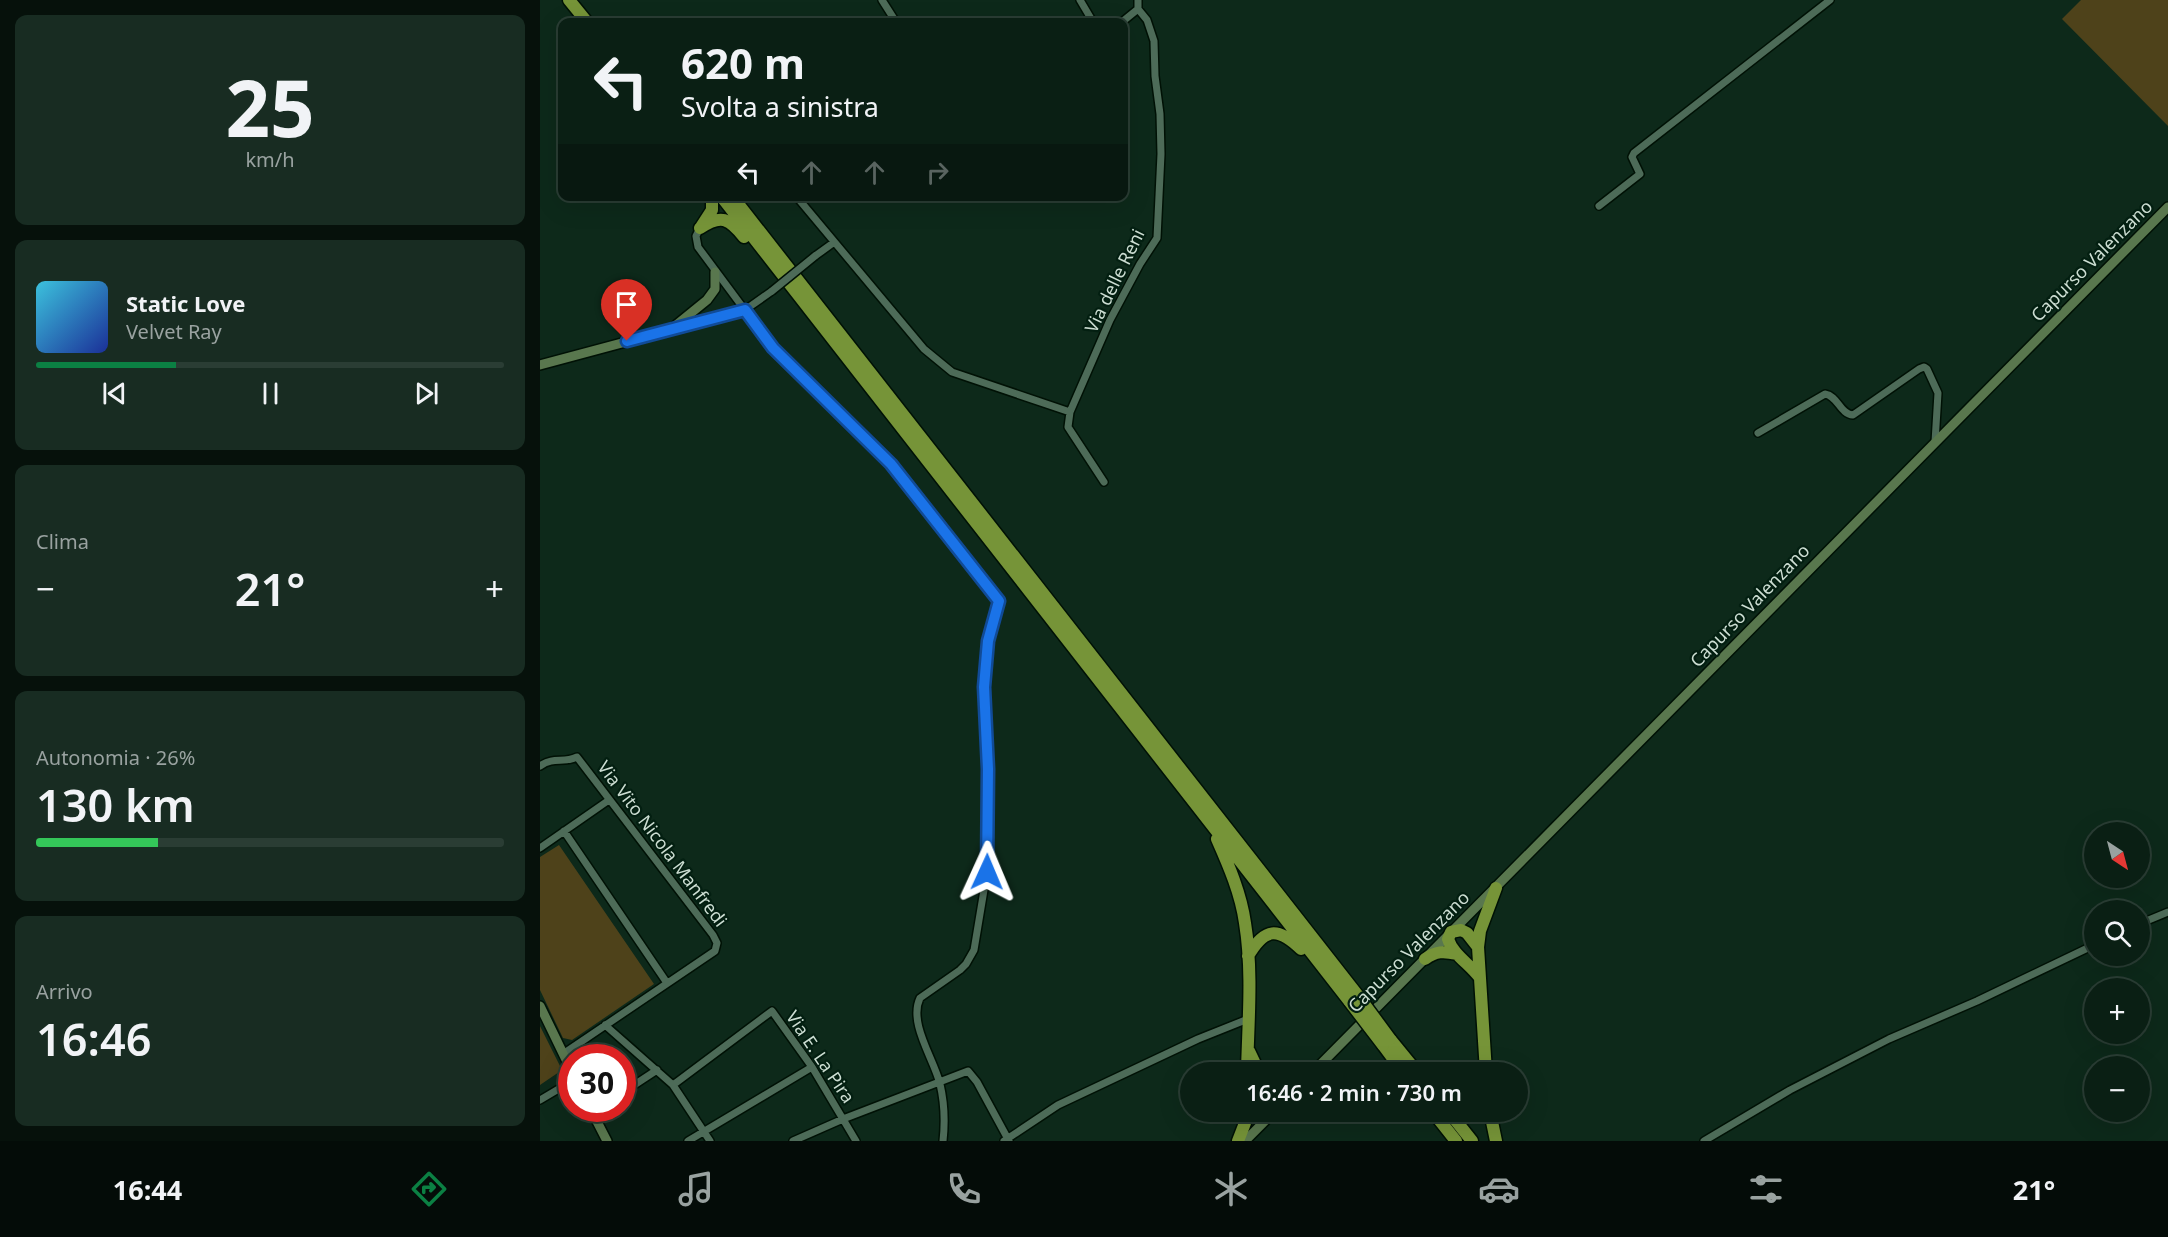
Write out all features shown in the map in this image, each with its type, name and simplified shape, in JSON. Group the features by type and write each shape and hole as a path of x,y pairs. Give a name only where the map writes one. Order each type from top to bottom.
{"highway":[{"path":"569,0 584,18"},
{"path":"577,0 592,18"},
{"path":"700,228 712,210 712,201"},
{"path":"725,201 1335,983"},
{"path":"736,201 1354,999 1390,1044 1409,1062"},
{"path":"745,201 762,228 763,236"},
{"path":"700,228 720,219 729,221 744,237 767,255"},
{"path":"1211,824 1238,891 1245,922 1248,957 1247,1062"},
{"path":"1485,1062 1478,947 1480,931 1496,888"},
{"path":"1478,947 1467,933 1461,930 1451,932 1448,939 1451,948 1465,960 1480,979"},
{"path":"1248,957 1256,942 1265,935 1274,932 1283,934 1372,1014 1398,1062"},
{"path":"1425,959 1434,952 1445,951 1456,954"},
{"path":"1248,1050 1254,1062"},
{"path":"1239,1141 1245,1122"},
{"path":"1441,1122 1456,1141"},
{"path":"1457,1122 1472,1141"},
{"path":"1492,1122 1496,1141"}],"street":[{"path":"882,0 893,18"},
{"path":"1080,0 1091,18"},
{"path":"1127,18 1138,9 1138,0"},
{"path":"1599,206 1640,174 1632,157 1634,153 1830,0"},
{"name":"Via delle Reni","path":"1070,412 1110,320 1156,238 1160,114 1155,76 1154,41 1147,20 1138,9"},
{"path":"800,201 924,349 952,372 1070,412 1068,427 1104,482"},
{"name":"Capurso Valenzano","path":"1323,1062 2168,207"},
{"path":"700,228 696,236 698,247 773,348 891,464 999,601 988,641 984,687 988,769 987,872 975,941 971,957 966,964 920,998 916,1005 919,1026 939,1082 943,1141"},
{"path":"540,365 745,310 833,243"},
{"path":"671,330 707,300 715,289 715,272"},
{"path":"1758,433 1825,394 1831,395 1847,414 1853,415 1924,367 1938,393 1935,442"},
{"name":"Via Vito Nicola Manfredi","path":"540,766 549,760 557,759 567,762 577,757 713,935 717,943 715,951 667,983"},
{"path":"540,848 609,800"},
{"path":"564,831 667,983 577,1044"},
{"path":"2150,919 2168,912"},
{"path":"1704,1141 1790,1090 1889,1039 1977,1001 2084,950"},
{"path":"540,1006 558,1044"},
{"name":"Via E. La Pira","path":"673,1085 772,1011 812,1067 856,1141"},
{"path":"793,1141 962,1072 970,1072 1007,1140 1058,1105 1198,1039 1248,1019"},
{"path":"605,1025 673,1085 710,1141"},
{"path":"688,1141 812,1067"},
{"path":"636,1084 657,1070"},
{"path":"540,1100 558,1089"},
{"path":"599,1122 607,1141"},
{"path":"1245,1141 1264,1122"}],"shaded area":[{"path":"2081,0 2168,0 2168,126 2062,19"},
{"path":"559,845 654,984 572,1040 563,1038 540,990 540,857"},
{"path":"540,1026 558,1062 558,1073 540,1085"}],"route":[{"path":"627,341 745,310 773,348 891,464 999,601 988,641 984,687 988,769 987,872"}]}
